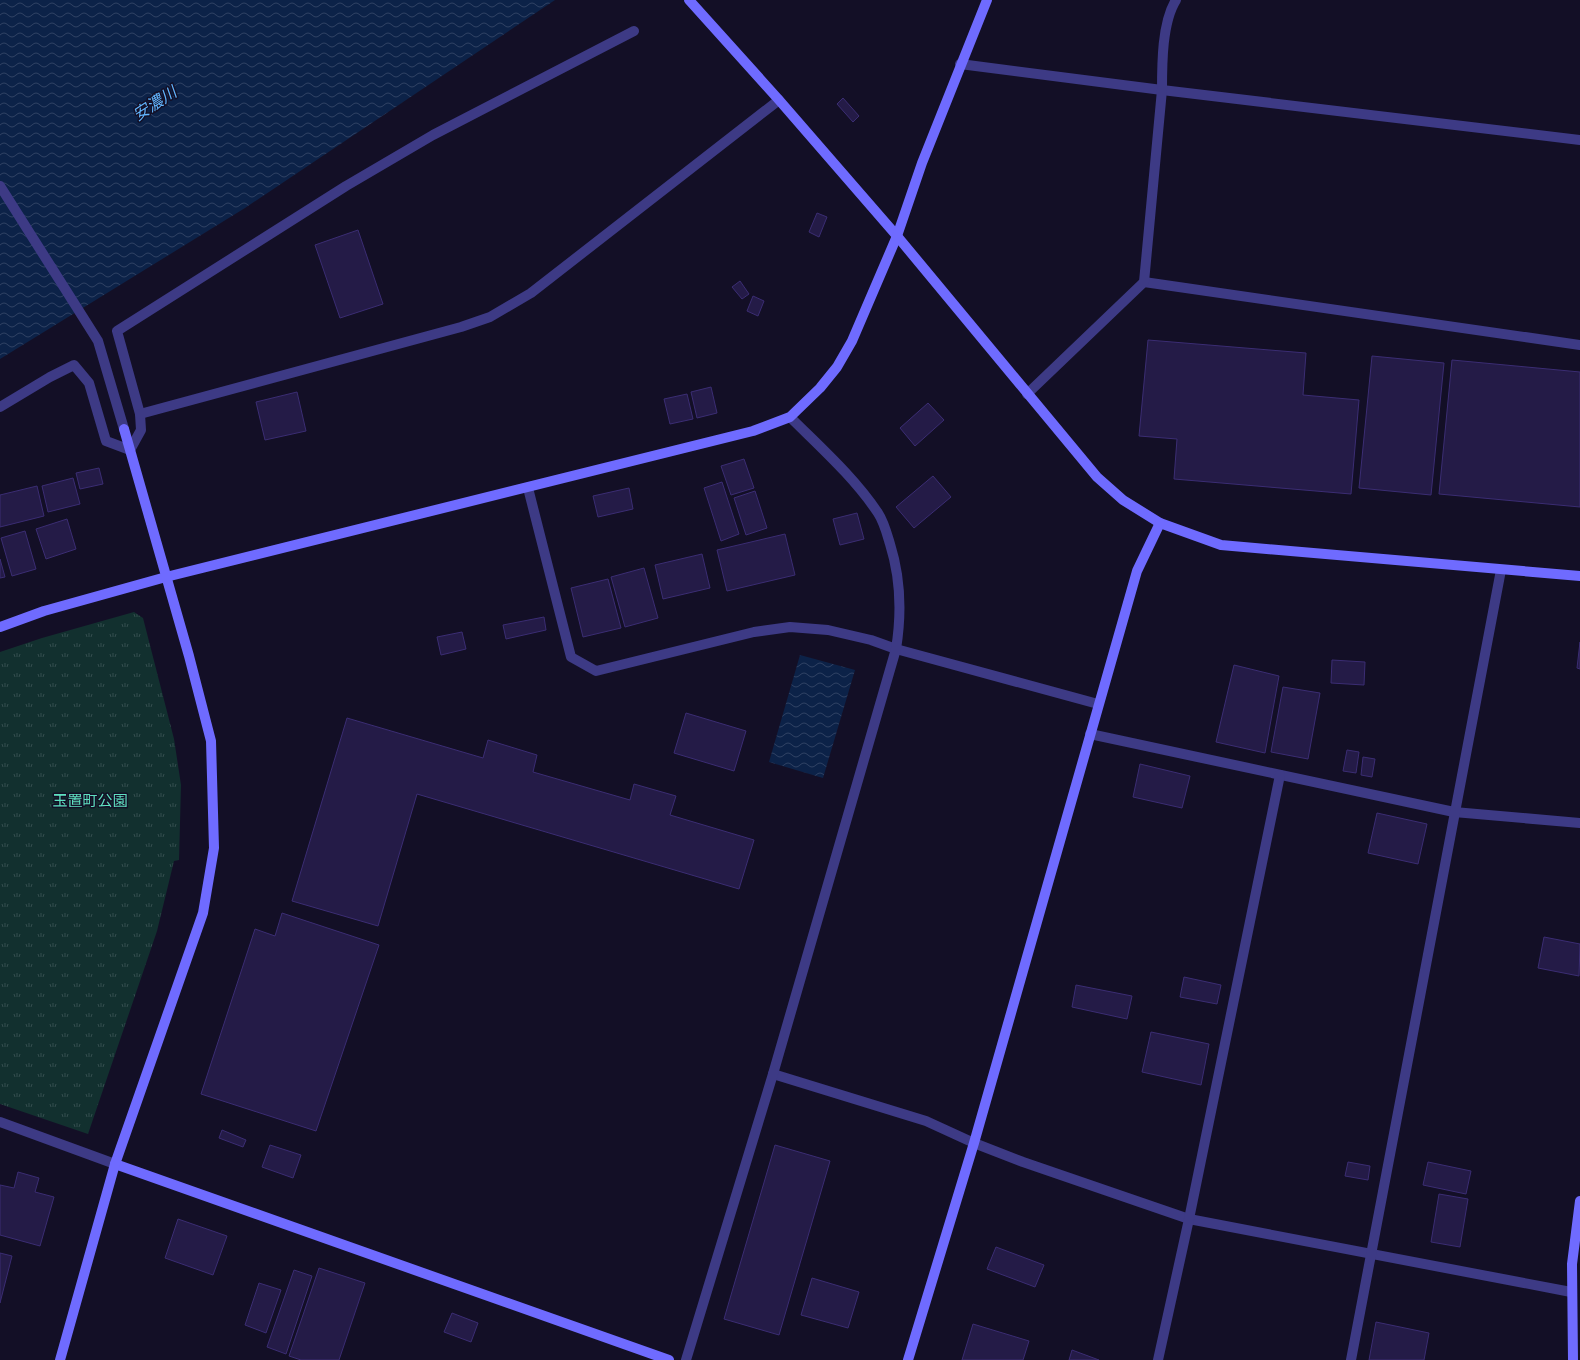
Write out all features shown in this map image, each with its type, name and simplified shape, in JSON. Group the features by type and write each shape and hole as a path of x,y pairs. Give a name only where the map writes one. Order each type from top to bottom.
{"street":[{"path":"689,0 779,100 897,236 1097,477 1123,500 1160,523 1221,545 1580,576"},
{"path":"0,627 44,611 166,577 753,431 790,416 820,388 837,367 852,341 897,236 922,163 960,64 987,0"},
{"path":"1027,394 1144,282 1162,90 1162,67 1168,22 1176,0"},
{"path":"130,450 141,430 140,414 117,331 346,186 433,135 634,31"},
{"path":"960,64 1162,90 1580,140"},
{"path":"140,414 454,329 490,317 531,293 779,100"},
{"path":"0,186 98,341 189,656 211,741 214,848 204,913 115,1164 60,1360"},
{"path":"1144,282 1580,344"},
{"path":"0,407 50,377 74,365 88,383 106,441 130,450"},
{"path":"686,1360 773,1074 896,648 900,625 901,598 897,565 879,514 863,492 790,416"},
{"path":"528,488 571,657 596,671 754,632 790,628 828,630 871,640 1098,704"},
{"path":"908,1360 974,1143 1137,571 1160,523"},
{"path":"1351,1360 1500,570"},
{"path":"1090,734 1280,776 1454,812 1580,824"},
{"path":"1158,1360 1189,1219 1280,776"},
{"path":"773,1074 926,1121 974,1143 1023,1162 1189,1219 1572,1292"},
{"path":"0,1122 669,1360"},
{"path":"1573,1360 1572,1264 1580,1201"}],"green space":[{"name":"玉置町公園","path":"134,612 143,618 174,739 181,785 179,860 174,861 157,931 88,1134 0,1104 0,652 42,638"}],"water":[{"name":"安濃川","path":"0,0 555,0 245,208 0,359"},
{"path":"800,655 855,670 823,778 769,762"}],"building":[{"path":"843,98 859,116 853,122 837,104"},
{"path":"817,213 827,217 819,237 809,232"},
{"path":"358,230 383,304 340,318 315,245"},
{"path":"740,281 749,294 742,299 732,287"},
{"path":"753,296 764,301 758,316 747,311"},
{"path":"1148,340 1306,353 1303,395 1359,400 1351,494 1174,479 1177,439 1139,436"},
{"path":"1372,356 1444,363 1431,495 1359,488"},
{"path":"1452,360 1580,372 1580,507 1439,494"},
{"path":"711,387 717,413 697,418 691,392"},
{"path":"297,392 306,431 265,440 256,402"},
{"path":"687,394 693,419 670,424 664,399"},
{"path":"928,403 944,420 915,446 900,428"},
{"path":"744,459 754,488 731,495 721,466"},
{"path":"99,468 103,484 80,489 76,473"},
{"path":"933,476 951,497 914,528 896,507"},
{"path":"73,478 80,504 48,512 42,486"},
{"path":"722,482 739,534 721,541 704,488"},
{"path":"37,486 44,516 0,527 0,495"},
{"path":"629,488 633,509 598,517 593,496"},
{"path":"755,491 767,528 746,535 734,498"},
{"path":"857,513 864,539 840,545 833,519"},
{"path":"67,519 76,549 46,559 36,529"},
{"path":"25,531 36,569 12,576 1,538"},
{"path":"785,534 795,575 727,591 717,550"},
{"path":"702,554 710,588 663,599 655,565"},
{"path":"0,559 5,577 0,578"},
{"path":"644,568 658,618 625,627 611,577"},
{"path":"608,579 621,628 583,637 571,588"},
{"path":"544,617 546,630 506,639 503,625"},
{"path":"462,632 466,649 441,655 437,637"},
{"path":"1580,642 1580,669 1577,668"},
{"path":"1332,660 1365,662 1364,685 1331,683"},
{"path":"1234,665 1279,676 1265,753 1216,742"},
{"path":"1283,687 1320,693 1308,759 1271,752"},
{"path":"686,713 746,731 734,771 674,753"},
{"path":"347,718 483,758 488,740 537,755 533,772 630,800 634,784 676,796 670,815 754,840 739,889 417,794 378,926 292,901"},
{"path":"1347,750 1359,752 1356,773 1343,771"},
{"path":"1363,757 1375,759 1372,777 1361,775"},
{"path":"1140,764 1190,776 1182,808 1133,797"},
{"path":"1377,813 1427,824 1418,864 1368,853"},
{"path":"282,913 379,945 316,1131 201,1094 255,929 275,936"},
{"path":"1544,937 1580,944 1579,976 1538,968"},
{"path":"1184,977 1221,985 1217,1004 1180,997"},
{"path":"1076,985 1132,996 1127,1019 1072,1007"},
{"path":"1151,1032 1209,1044 1201,1085 1142,1072"},
{"path":"222,1130 246,1140 243,1147 219,1138"},
{"path":"270,1145 301,1155 293,1178 262,1167"},
{"path":"775,1145 830,1161 779,1335 724,1319"},
{"path":"1348,1162 1370,1166 1368,1180 1345,1176"},
{"path":"1428,1162 1471,1171 1466,1194 1423,1185"},
{"path":"18,1172 39,1178 35,1192 54,1197 40,1246 0,1235 0,1185 14,1188"},
{"path":"1439,1194 1468,1199 1460,1247 1431,1242"},
{"path":"178,1219 227,1236 213,1275 165,1258"},
{"path":"996,1247 1044,1265 1035,1287 987,1269"},
{"path":"0,1253 12,1256 0,1303"},
{"path":"319,1268 365,1283 339,1360 301,1360 289,1356"},
{"path":"294,1270 312,1276 286,1354 267,1347"},
{"path":"812,1278 859,1292 848,1328 801,1315"},
{"path":"259,1283 281,1290 266,1333 245,1325"},
{"path":"452,1313 478,1323 471,1342 444,1332"},
{"path":"1376,1322 1429,1333 1424,1360 1369,1360"},
{"path":"973,1324 1029,1341 1023,1360 962,1360"},
{"path":"1072,1350 1099,1360 1069,1360"}]}
